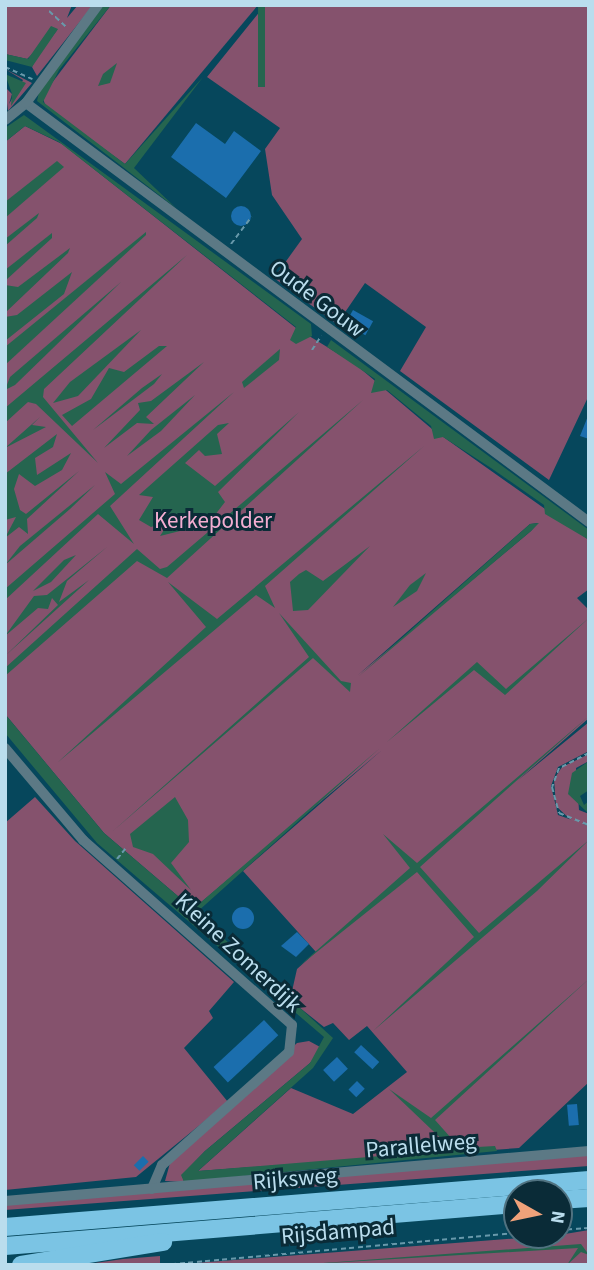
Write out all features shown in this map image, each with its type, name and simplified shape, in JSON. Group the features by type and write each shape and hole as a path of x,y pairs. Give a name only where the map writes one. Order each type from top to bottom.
{"highway":[{"name":"Rijksweg","path":"5,1227 589,1180"},
{"name":"Rijksweg","path":"5,1245 503,1205"},
{"path":"21,1265 154,1245 194,1230"}],"street":[{"path":"5,120 26,103 36,81 98,5"},
{"name":"Oude Gouw","path":"26,103 589,522"},
{"name":"Kleine Zomerdijk","path":"5,748 83,840 292,1025 289,1052 162,1165 152,1189"},
{"name":"Parallelweg","path":"5,1201 589,1151"}],"path":[{"path":"49,11 73,34"},
{"path":"5,67 36,81"},
{"path":"232,243 251,217"},
{"path":"312,350 318,340"},
{"path":"589,752 559,768 552,787 559,813 589,825"},
{"path":"115,862 126,848"},
{"name":"Rijsdampad","path":"163,1265 203,1259 503,1234"}],"green space":[{"path":"5,5 72,5 67,18 78,5 93,5 37,76 32,67 58,29 27,59 5,54"},
{"path":"111,5 258,5 125,164 46,107 42,96"},
{"path":"265,5 589,5 589,395 549,480 400,371 426,327 365,283 337,324 274,278 302,239 272,195 265,149 280,128 207,77"},
{"path":"5,69 32,83 8,111 5,87 12,94 9,104 23,80"},
{"name":"Kerkepolder","path":"25,126 62,144 296,328 355,364 432,429 589,540 589,589 577,598 589,610 589,718 517,781 589,722 589,751 558,767 551,786 558,815 589,826 589,1082 519,1148 198,1171 291,1088 353,1114 407,1072 367,1026 349,1040 333,1023 324,1027 290,1000 297,969 316,952 243,871 382,750 193,909 104,833 5,714 5,142","holes":["538,523 358,675 530,524"]},
{"path":"589,754 589,761 576,768 579,810 589,814 589,824 575,824 556,806 554,779 562,767"},
{"path":"35,797 75,841 234,982 209,1011 213,1018 184,1048 228,1102 136,1177 5,1190 5,823"},
{"path":"309,1041 322,1048 310,1063 205,1151 182,1175 184,1182 165,1181 170,1163 297,1043"},
{"path":"589,1155 589,1166 5,1210 5,1205"},
{"path":"589,1230 589,1265 196,1263 503,1239 503,1249 573,1249 573,1233"},
{"path":"160,1256 160,1263 81,1265 123,1259"}],"shaded area":[{"path":"104,5 111,5 59,70 43,102 125,164 203,77 134,168 176,208 37,101 39,92"},
{"path":"258,5 265,5 265,87 258,87"},
{"path":"51,26 58,29 32,67 5,60 5,54 28,59"},
{"path":"117,63 110,83 98,86 103,74"},
{"path":"5,74 26,83 11,106 12,94"},
{"path":"24,115 311,324 312,336 296,344 290,340 296,327 59,142 25,126 5,142 5,128"},
{"path":"57,161 64,167 5,218 5,202"},
{"path":"39,213 37,218 5,246 5,239"},
{"path":"146,232 146,235 5,365 5,347"},
{"path":"52,233 52,238 5,281 5,270"},
{"path":"70,248 68,253 5,313 5,285 18,287"},
{"path":"187,255 44,389 43,397 98,463 36,404 28,402 5,423 5,408"},
{"path":"72,272 64,294 5,341 5,317 17,315"},
{"path":"121,282 15,385 5,390 10,377"},
{"path":"141,330 78,396 53,403 70,382"},
{"path":"331,340 589,530 589,540 545,514 544,505 491,468 443,437 434,439 431,426 387,390 371,393 375,379 327,347"},
{"path":"159,346 167,346 72,426 62,415 91,399 109,368 124,372"},
{"path":"280,349 279,360 244,388 242,382"},
{"path":"204,362 146,417 154,424 137,423 104,448 140,410 138,403 151,401"},
{"path":"162,374 154,384 93,430 142,388"},
{"path":"234,392 110,506 134,544 98,514 5,600 5,589 115,494 105,472 121,484"},
{"path":"195,395 161,431 127,456 151,430"},
{"path":"363,400 167,578 137,561 5,676 5,668 137,549 160,569 167,567"},
{"path":"299,412 218,492 225,502 208,524 160,536 170,521 151,527 139,520 153,497 139,495 218,425 229,423 217,434 222,454 205,456 199,450 185,463 215,486"},
{"path":"40,417 32,425 46,427 5,448"},
{"path":"57,434 53,447 35,458 37,475 71,453 62,470 35,486 19,474 14,489 20,510 26,514 79,471 27,519 28,534 19,527 5,538 16,517 5,520 5,474"},
{"path":"424,446 265,586 275,608 256,595 57,763 206,627 168,582 217,619"},
{"path":"95,485 70,509 5,565 20,546"},
{"path":"539,523 531,531 359,676 530,524"},
{"path":"370,546 308,610 293,611 290,582 299,574 306,570 323,581"},
{"path":"107,547 67,581 59,602 89,580 5,656 58,605 52,598 48,609 38,608 5,636 34,596 47,595"},
{"path":"76,555 51,582 33,591 64,560"},
{"path":"426,573 417,591 393,607 410,585"},
{"path":"279,613 341,681 351,683 350,692 313,658 113,831 309,657"},
{"path":"589,618 505,695 474,670 387,742 477,662 506,689"},
{"path":"5,714 104,833 193,909 380,748 196,913 333,1038 313,1068 198,1171 453,1150 389,1089 431,1118 589,979 435,1120 460,1148 495,1146 497,1151 184,1182 181,1175 205,1151 310,1063 324,1037 97,843 5,733"},
{"path":"589,716 420,867 479,933 589,840 537,891 373,1031 474,937 417,872 298,967 410,868 383,834 417,863"},
{"path":"589,761 589,790 580,796 584,805 589,801 589,814 568,794 572,773"},
{"path":"175,797 188,820 189,842 171,863 191,890 153,854 133,847 130,834"},
{"path":"581,1244 589,1255 581,1252 567,1265 578,1248 573,1248 573,1245"},
{"path":"513,1249 561,1249 296,1265"}],"building":[{"path":"196,123 225,144 234,131 261,151 226,198 171,157"},
{"path":"241,206 248,209 251,216 248,223 241,226 234,223 231,216 234,209"},
{"path":"353,310 373,321 365,335 345,324"},
{"path":"589,416 589,439 580,436"},
{"path":"243,907 251,910 254,918 251,926 243,929 235,926 232,918 235,910"},
{"path":"297,932 309,944 296,957 281,946"},
{"path":"264,1020 278,1035 228,1082 214,1067"},
{"path":"361,1045 379,1062 372,1069 354,1052"},
{"path":"337,1057 348,1069 334,1082 323,1070"},
{"path":"357,1081 365,1089 356,1097 349,1089"},
{"path":"577,1104 579,1125 569,1126 567,1105"},
{"path":"143,1156 149,1162 139,1171 134,1165"}]}
